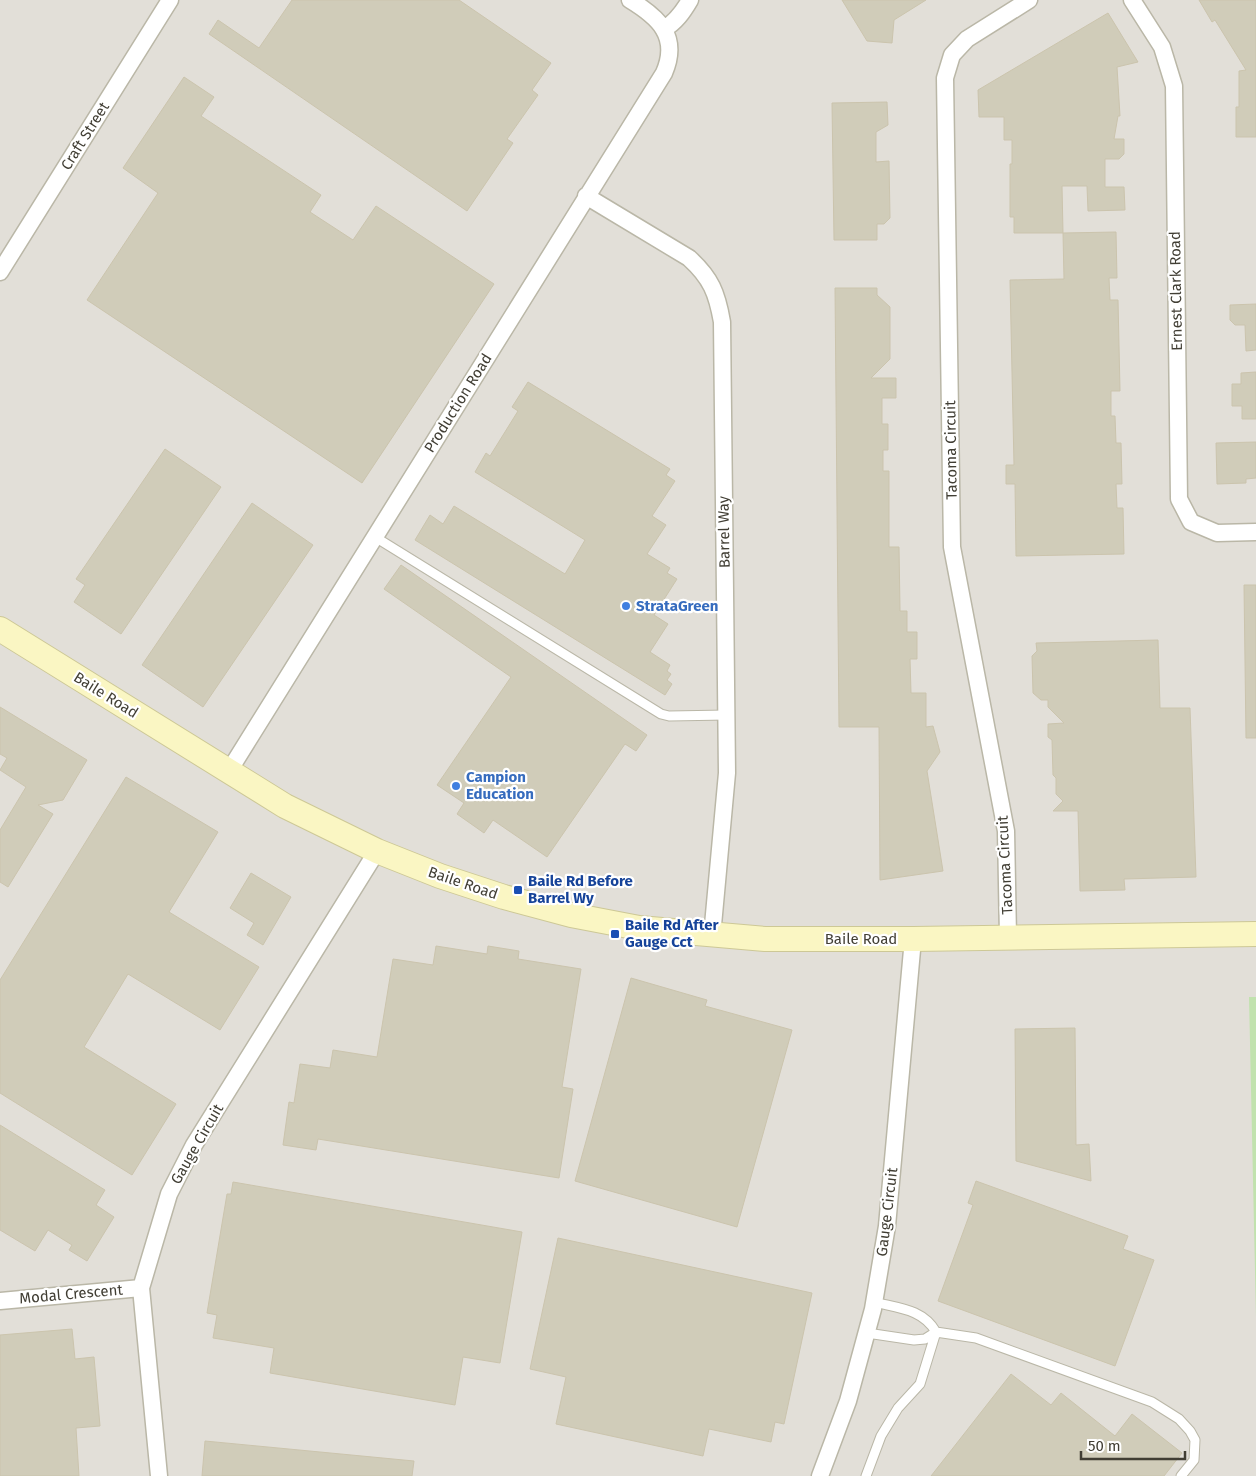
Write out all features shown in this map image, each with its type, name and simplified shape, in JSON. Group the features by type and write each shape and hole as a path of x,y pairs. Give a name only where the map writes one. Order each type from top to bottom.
{"street":[{"name":"Craft Street","path":"0,272 170,0"},
{"path":"630,0 652,14 664,29 672,24 684,11 690,0"},
{"name":"Tacoma Circuit","path":"1008,937 1006,831 952,548 945,78 952,55 967,39 1029,0"},
{"name":"Ernest Clark Road","path":"1132,0 1162,47 1174,86 1178,499 1191,522 1217,532 1256,532"},
{"name":"Production Road","path":"229,771 664,73 669,50 664,29"},
{"name":"Barrel Way","path":"586,196 689,258 703,270 711,282 718,299 722,322 727,773 726,803 712,936"},
{"name":"Baile Road","path":"0,629 285,806 377,851 449,879 504,897 571,915 639,928 712,936 766,939 1256,934"},
{"name":"Gauge Circuit","path":"159,1476 141,1288 169,1194 194,1145 377,851"},
{"name":"Gauge Circuit","path":"820,1476 848,1401 874,1302 887,1226 913,939"},
{"name":"Modal Crescent","path":"0,1301 141,1288"}],"lane":[{"path":"374,537 661,714 669,716 726,715"},
{"path":"866,1476 881,1436 898,1408 920,1384 936,1332 930,1322 919,1313 874,1302"},
{"path":"866,1333 914,1340 925,1339 936,1332 976,1338 1152,1402 1179,1419 1195,1440 1196,1453 1194,1460 1181,1476"}],"shaded area":[{"path":"0,0 1256,0 1256,1476 0,1476"}],"green space":[{"path":"1249,997 1256,997 1256,1317"}],"building":[{"path":"292,0 459,0 551,63 532,90 538,95 507,139 513,143 467,211 209,34 218,20 259,48"},
{"path":"842,0 926,0 894,20 892,43 867,41"},
{"path":"1199,0 1256,0 1256,137 1236,137 1236,107 1239,107 1239,71 1246,70 1215,20 1212,22"},
{"path":"1108,13 1138,62 1117,67 1120,116 1118,116 1114,139 1124,139 1124,154 1119,159 1105,159 1105,187 1124,187 1125,210 1088,211 1087,186 1062,186 1063,233 1014,233 1014,217 1010,217 1012,140 1004,140 1004,117 979,117 978,90"},
{"path":"184,77 214,97 201,116 321,195 310,212 353,240 376,206 494,284 362,483 87,300 158,193 123,168"},
{"path":"887,102 888,125 876,132 876,162 889,161 890,218 884,224 877,224 877,240 834,240 832,103"},
{"path":"1116,232 1117,278 1109,278 1110,300 1118,300 1120,391 1111,391 1111,416 1115,416 1116,443 1121,443 1122,484 1116,484 1117,508 1123,508 1124,554 1016,556 1015,484 1006,484 1006,465 1014,465 1010,280 1064,279 1063,233"},
{"path":"835,288 877,288 877,295 890,307 890,359 871,378 896,378 896,398 882,398 882,424 888,424 888,450 883,450 883,471 889,471 889,547 899,547 900,611 907,611 907,632 917,632 917,659 910,659 911,693 926,693 926,727 933,726 940,752 927,771 943,871 880,880 879,727 839,727"},
{"path":"1256,304 1256,350 1246,351 1245,325 1235,325 1230,320 1230,305"},
{"path":"1256,372 1256,419 1242,419 1242,406 1232,406 1232,384 1241,384 1241,373"},
{"path":"528,382 670,469 666,475 675,481 652,516 666,525 647,554 670,568 667,573 677,579 654,615 668,624 650,652 670,665 667,671 671,674 667,680 672,684 665,695 415,540 430,515 443,524 454,506 565,574 585,540 475,472 486,453 490,456 518,411 512,407"},
{"path":"1256,442 1256,478 1246,479 1246,483 1217,484 1216,443"},
{"path":"165,449 221,487 121,634 74,602 85,585 76,579"},
{"path":"252,503 313,545 203,707 142,665"},
{"path":"401,565 647,735 636,751 625,744 547,857 493,820 484,833 457,814 464,803 437,785 511,677 384,589"},
{"path":"1244,585 1256,585 1256,738 1246,738"},
{"path":"1158,640 1160,708 1190,708 1196,877 1124,879 1125,890 1080,891 1078,811 1053,811 1063,801 1056,794 1056,778 1053,775 1052,740 1048,737 1048,724 1064,723 1048,707 1048,700 1041,700 1033,693 1032,656 1037,651 1036,643"},
{"path":"0,707 87,760 63,800 38,805 53,814 8,887 0,882 0,830 26,787 0,770 7,758 0,754"},
{"path":"126,777 218,832 169,912 259,967 220,1030 128,974 84,1047 176,1104 132,1175 0,1093 0,980"},
{"path":"251,873 291,897 263,945 247,935 254,923 230,908"},
{"path":"436,946 487,954 488,946 519,951 518,959 581,969 562,1087 573,1089 559,1178 318,1139 316,1150 283,1145 289,1102 294,1103 300,1064 330,1068 333,1050 377,1057 393,959 433,965"},
{"path":"631,978 707,1000 705,1006 792,1030 737,1227 575,1181"},
{"path":"1075,1028 1076,1145 1089,1144 1091,1181 1016,1161 1015,1029"},
{"path":"0,1125 105,1190 96,1205 114,1217 87,1261 69,1250 72,1245 48,1230 35,1251 0,1230"},
{"path":"976,1181 1128,1236 1123,1249 1154,1260 1115,1366 938,1301 973,1205 968,1203"},
{"path":"233,1182 522,1232 500,1363 463,1357 455,1405 270,1373 274,1348 213,1338 217,1315 207,1313 227,1194 231,1194"},
{"path":"558,1238 812,1293 784,1424 775,1422 771,1442 709,1429 703,1456 556,1424 566,1377 530,1369"},
{"path":"72,1329 75,1359 94,1357 100,1426 76,1428 79,1476 0,1476 0,1335"},
{"path":"1011,1374 1051,1405 1061,1393 1115,1436 1132,1414 1182,1453 1164,1476 931,1476"},
{"path":"205,1441 414,1461 412,1476 202,1476"}],"place":[{"name":"StrataGreen","path":"626,606"},
{"name":"Campion Education","path":"456,786"},
{"name":"Baile Rd Before Barrel Wy","path":"518,890"},
{"name":"Baile Rd After Gauge Cct","path":"615,934"}]}
